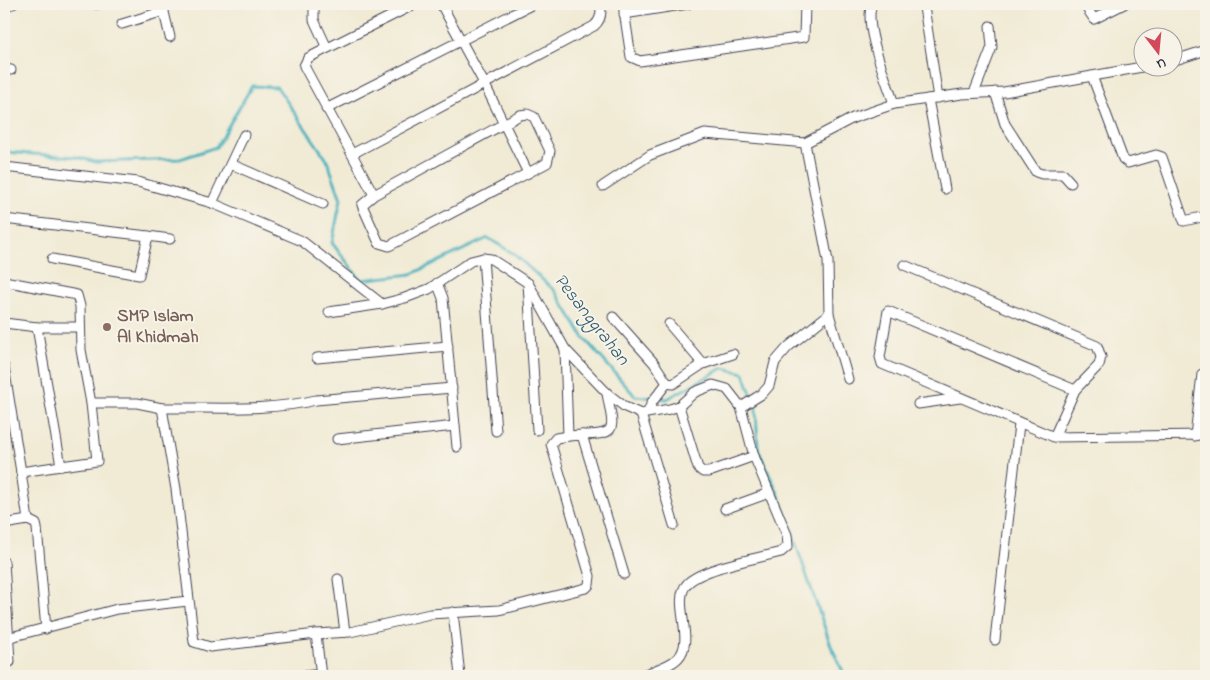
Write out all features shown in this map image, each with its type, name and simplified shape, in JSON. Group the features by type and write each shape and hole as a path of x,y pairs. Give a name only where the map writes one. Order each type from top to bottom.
{"street":[{"path":"4,6 13,4"},
{"path":"314,4 314,20 327,48"},
{"path":"374,195 304,66 308,58 415,4"},
{"path":"441,4 485,85 528,173"},
{"path":"326,109 533,4"},
{"path":"352,154 594,26 601,16 600,4"},
{"path":"623,4 631,58 640,61 804,36 805,4"},
{"path":"624,14 688,4"},
{"path":"872,4 870,14 872,29 894,104"},
{"path":"1084,4 1094,19 1124,4"},
{"path":"122,24 163,7 170,37"},
{"path":"924,7 938,98"},
{"path":"974,93 992,47 990,26"},
{"path":"1182,58 1206,50"},
{"path":"603,186 650,155 705,134 805,143 840,123 894,104 995,92 1132,69"},
{"path":"1092,76 1123,158 1128,163 1156,155 1162,157 1184,221 1206,216"},
{"path":"995,92 1011,137 1036,172 1042,174 1064,174 1071,183"},
{"path":"928,99 945,189"},
{"path":"527,114 534,117 550,151 550,158 547,163 528,173 389,246 379,243 363,210 362,205 374,195 520,115 527,114"},
{"path":"212,203 244,135"},
{"path":"805,143 828,261 829,314 848,378"},
{"path":"231,164 323,204"},
{"path":"4,167 138,182 212,203 302,241 382,304"},
{"path":"4,219 170,238"},
{"path":"52,259 139,276 148,236"},
{"path":"329,312 382,304 419,294 471,261 483,258 491,259 528,283 565,349 607,393 625,407 645,413 679,406 695,392 713,385 728,389 745,405 754,456 787,535 789,542 787,549 710,571 687,583 682,596 685,638 682,654 671,663 640,676"},
{"path":"483,258 496,432"},
{"path":"904,265 1094,344 1100,352 1099,365 1075,390 1054,437"},
{"path":"4,281 77,295 80,306 79,327 91,404 97,461 21,472"},
{"path":"437,283 443,298 457,447"},
{"path":"528,283 537,430"},
{"path":"1075,390 888,311 880,357 882,364 1019,424 1054,437 1206,435"},
{"path":"745,405 762,394 769,386 775,362 781,354 829,314"},
{"path":"613,317 654,363 666,383 672,384 703,364 733,354"},
{"path":"4,323 37,327 79,327"},
{"path":"669,324 703,364"},
{"path":"37,327 61,466"},
{"path":"318,358 448,346"},
{"path":"565,349 568,436"},
{"path":"4,367 28,520"},
{"path":"1195,436 1202,374"},
{"path":"666,383 645,413 674,525"},
{"path":"91,404 138,403 162,408 264,408 295,405 316,400 452,388"},
{"path":"162,408 176,489 194,642 201,646 210,647 345,632 430,614 499,610 586,588 589,585 590,576 551,444 556,438 604,436 610,431 612,425 607,393"},
{"path":"918,404 961,398"},
{"path":"679,406 698,468 703,472 709,472 754,456"},
{"path":"995,640 1019,424"},
{"path":"337,439 455,426"},
{"path":"582,436 624,574"},
{"path":"725,509 769,493"},
{"path":"4,524 28,520 36,524 46,629"},
{"path":"4,562 11,660 4,665"},
{"path":"338,579 345,632"},
{"path":"8,638 117,609 188,601"},
{"path":"453,612 460,676"},
{"path":"305,676 321,675 316,634"}],"waterway":[{"name":"Pesanggrahan","path":"4,152 77,157 96,162 180,159 216,147 252,86 277,87 327,160 341,199 332,243 361,280 412,274 488,238 514,254 555,291 584,338 635,396 667,399 723,368 744,373 756,409 758,449 779,495 831,646 845,676"}],"place":[{"name":"SMP Islam Al Khidmah","path":"107,327"}]}
